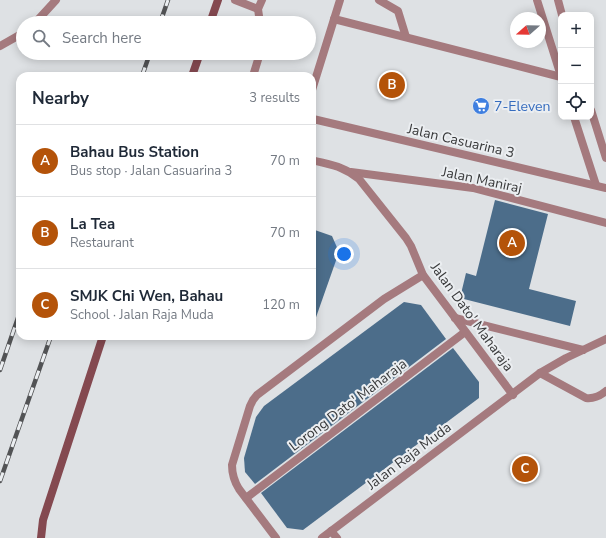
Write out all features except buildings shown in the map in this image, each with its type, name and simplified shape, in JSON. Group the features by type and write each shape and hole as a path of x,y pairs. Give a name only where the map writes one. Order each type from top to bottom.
{"main road":[{"path":"212,16 218,0"},
{"path":"193,72 198,60"},
{"path":"41,538 43,520 102,340"}],"street":[{"path":"41,16 56,0"},
{"path":"235,0 258,9"},
{"path":"259,16 258,9 262,0"},
{"path":"316,77 340,0"},
{"path":"379,0 398,11 406,38"},
{"path":"537,0 558,67"},
{"path":"558,0 561,12"},
{"path":"334,19 558,76"},
{"path":"0,46 16,37"},
{"path":"254,72 258,60"},
{"path":"575,120 596,186"},
{"path":"594,120 606,158"},
{"name":"Jalan Casuarina 3","path":"316,121 606,188"},
{"name":"Jalan Dato' Maharaja","path":"316,161 341,167 351,172 359,179 406,238 411,246 423,275 513,395"},
{"name":"Jalan Maniraj","path":"351,172 473,188 606,223"},
{"path":"276,538 235,483 232,471 232,465 253,400 257,395 384,299 423,275"},
{"path":"455,318 583,350"},
{"name":"Lorong Dato' Maharaja","path":"246,498 465,332"},
{"name":"Jalan Raja Muda","path":"322,538 513,395 540,373 566,358 606,339"},
{"path":"540,373 586,398 597,397 606,391"},
{"path":"332,531 337,538"}],"railway":[{"path":"162,16 168,0"},
{"path":"143,72 148,60"},
{"path":"0,370 16,324"},
{"path":"0,481 50,340"}],"place":[{"name":"La Tea","path":"392,85"},
{"name":"7-Eleven","path":"481,106"},
{"name":"Bahau Bus Station","path":"512,243"},
{"name":"SMJK Chi Wen, Bahau","path":"525,469"}]}
